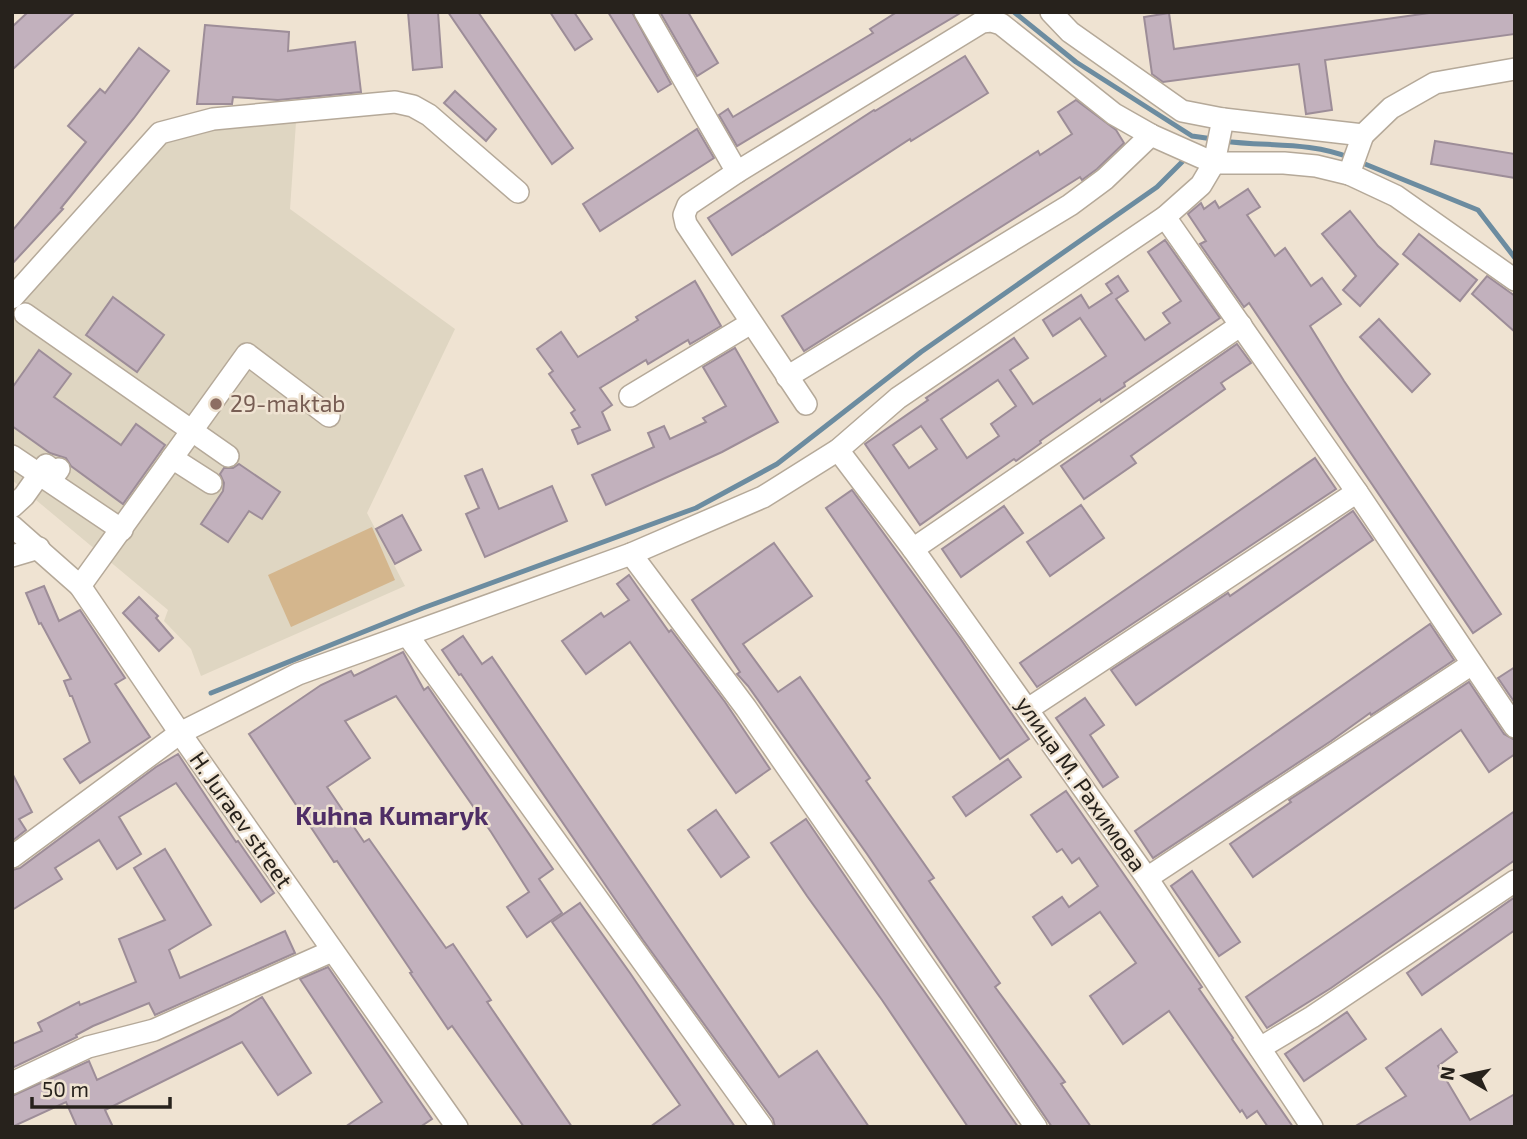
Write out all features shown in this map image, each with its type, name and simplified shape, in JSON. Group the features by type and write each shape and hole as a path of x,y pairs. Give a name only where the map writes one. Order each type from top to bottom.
{"street":[{"path":"645,12 737,172"},
{"path":"1051,12 1070,32 1182,111 1223,119 1363,135"},
{"path":"806,404 686,224 684,215 688,205 737,172 982,22 1001,24 1114,114 1151,135 1210,156 1317,166 1349,174 1395,196 1515,280"},
{"path":"1349,174 1363,135 1391,108 1435,83 1515,69"},
{"path":"228,456 18,306 160,133 213,119 396,102 413,106 429,115 518,192"},
{"path":"12,857 180,733 298,674 631,554 762,497 838,450 898,398 1165,217 1201,185 1223,119"},
{"path":"787,377 1070,205 1105,179 1151,135"},
{"path":"1165,217 1357,492 1515,727"},
{"path":"630,396 751,323"},
{"path":"913,549 1241,325"},
{"path":"80,586 247,354 329,416"},
{"name":"улица М. Рахимова","path":"838,450 913,549 1147,878 1312,1127"},
{"path":"12,456 34,486 122,530"},
{"path":"172,458 211,484"},
{"path":"1028,709 1357,492"},
{"name":"H. Juraev street","path":"12,526 80,586 457,1127"},
{"path":"12,556 38,548"},
{"path":"631,554 747,708 1036,1127"},
{"path":"408,636 762,1127"},
{"path":"1147,878 1472,664"},
{"path":"1260,1048 1312,1017 1515,881"},
{"path":"12,1083 88,1047 154,1030 332,951"}],"shaded area":[{"name":"29-maktab","path":"296,122 290,209 455,329 367,513 405,586 201,676 191,649 164,621 168,610 12,480 12,302 166,142 179,134"},
{"path":"372,527 395,580 291,627 268,575"}],"building":[{"path":"28,12 75,12 12,70 12,27"},
{"path":"408,12 438,12 442,67 413,70"},
{"path":"448,12 478,12 573,148 552,164"},
{"path":"550,12 574,12 592,39 575,50"},
{"path":"608,12 632,12 671,84 658,92"},
{"path":"660,12 688,12 718,63 697,76"},
{"path":"897,12 962,12 737,146 719,115 728,109 733,117 873,33 870,29"},
{"path":"1436,12 1515,12 1515,34 1325,60 1332,110 1306,114 1299,64 1163,82 1152,74 1144,17 1169,13 1174,49"},
{"path":"205,25 289,32 288,51 355,42 361,92 278,100 233,97 232,104 197,104"},
{"path":"139,48 169,71 61,208 63,209 12,264 12,231 86,142 68,126 100,89 105,93"},
{"path":"965,56 988,93 911,141 910,139 732,255 708,218 874,110"},
{"path":"455,91 496,129 486,141 444,103"},
{"path":"1076,100 1116,130 1124,143 1097,169 1082,180 1080,177 804,351 782,316 1038,151 1040,155 1072,134 1058,112"},
{"path":"697,129 714,158 600,231 583,204"},
{"path":"1435,141 1515,154 1515,178 1431,164"},
{"path":"1248,189 1260,207 1247,215 1275,256 1285,248 1311,286 1322,278 1341,304 1310,326 1501,614 1473,633 1249,303 1244,307 1200,244 1206,241 1188,214 1201,203 1204,209 1215,201 1219,208"},
{"path":"1350,211 1378,246 1398,264 1360,306 1343,290 1356,276 1322,234"},
{"path":"1419,234 1477,280 1460,301 1403,254"},
{"path":"1165,240 1220,318 920,525 865,444 928,400 926,398 1014,338 1028,358 1010,370 1033,404 1082,372 1106,356 1080,318 1053,336 1043,320 1081,295 1089,308 1112,293 1106,284 1118,276 1128,291 1116,299 1145,340 1170,323 1163,313 1181,301 1148,252","holes":["998,380 1016,406 991,424 999,436 967,458 941,419","921,426 937,449 909,468 893,445"]},
{"path":"1487,276 1515,296 1515,332 1472,294"},
{"path":"695,281 721,326 690,344 688,340 648,364 646,360 600,388 612,405 602,412 610,430 578,444 572,430 580,427 571,413 575,410 549,374 553,371 537,349 561,332 578,357"},
{"path":"113,297 164,335 137,372 86,335"},
{"path":"1379,319 1430,374 1412,392 1360,337"},
{"path":"1237,344 1251,363 1221,383 1225,389 1131,456 1136,463 1084,499 1061,466"},
{"path":"735,348 778,422 722,452 606,505 592,475 654,447 648,433 664,426 670,439 706,422 703,418 726,406 703,367"},
{"path":"39,350 71,374 54,397 121,445 136,424 165,445 123,504 71,466 66,458 50,453 12,426 12,388"},
{"path":"1315,458 1336,489 1037,687 1020,663"},
{"path":"239,464 280,492 262,519 249,511 228,542 201,524 223,491 224,483 220,474 224,468 233,468"},
{"path":"482,469 499,509 552,486 567,521 485,557 466,514 479,508 465,476"},
{"path":"852,490 960,638 1029,739 1000,759 826,508"},
{"path":"1081,505 1104,538 1050,576 1027,542"},
{"path":"1004,506 1023,533 961,577 942,549"},
{"path":"1353,511 1373,540 1136,705 1111,670 1228,593 1230,596"},
{"path":"402,515 421,550 395,564 376,529"},
{"path":"774,543 812,596 743,644 778,692 800,677 870,778 866,781 934,878 929,881 1000,983 995,987 1065,1082 1061,1084 1091,1127 1052,1127 867,854 737,674 740,672 692,600"},
{"path":"629,575 669,632 671,630 725,702 770,769 736,793 630,642 586,674 562,641 601,613 604,617 629,600 617,584"},
{"path":"44,586 59,621 80,610 125,678 115,684 150,737 80,783 64,759 90,742 64,681 71,679 41,623 39,624 26,593"},
{"path":"139,597 158,616 156,618 173,638 159,651 123,613"},
{"path":"1430,624 1454,660 1153,858 1135,831"},
{"path":"463,636 482,664 492,657 779,1077 817,1051 869,1127 775,1127 773,1119 643,940 442,650"},
{"path":"403,652 424,690 428,687 553,869 539,879 562,913 527,937 507,907 529,892 491,832 396,696 345,721 370,758 327,787 364,842 369,839 446,948 453,944 491,1000 487,1002 572,1127 524,1127 452,1026 448,1029 249,734 321,685 351,671 354,676"},
{"path":"1515,667 1515,703 1498,678"},
{"path":"1469,682 1504,734 1515,740 1515,754 1489,772 1461,730 1253,877 1230,844 1291,802 1289,800"},
{"path":"1085,698 1104,725 1090,735 1118,777 1103,787 1056,718"},
{"path":"178,754 236,842 238,841 274,893 261,902 176,783 119,817 141,854 117,869 99,840 55,868 62,879 12,910 12,870 20,868 156,767"},
{"path":"1008,759 1021,777 966,816 953,797"},
{"path":"12,773 32,812 19,819 26,830 12,841"},
{"path":"1066,791 1202,987 1199,989 1293,1127 1268,1127 1257,1111 1247,1118 1242,1110 1240,1112 1169,1011 1123,1044 1090,996 1136,963 1100,912 1052,945 1033,917 1062,897 1069,907 1098,886 1079,858 1072,863 1062,849 1057,852 1031,815"},
{"path":"716,810 749,857 721,877 688,830"},
{"path":"1515,811 1515,860 1331,988 1267,1028 1246,997"},
{"path":"806,819 1018,1127 968,1127 807,896 771,843"},
{"path":"165,849 211,925 169,950 180,978 285,931 295,953 155,1015 149,1003 93,1026 76,1035 77,1037 12,1068 12,1044 42,1031 38,1023 79,1002 80,1005 136,982 119,939 165,920 134,868"},
{"path":"1192,871 1240,942 1219,956 1171,886"},
{"path":"1515,897 1515,930 1422,995 1407,973"},
{"path":"580,903 735,1127 650,1127 680,1105 552,922"},
{"path":"328,967 432,1119 420,1127 345,1127 382,1102 300,979"},
{"path":"262,997 311,1073 278,1095 242,1042 105,1110 113,1127 77,1127 66,1102 12,1127 12,1096 89,1061 97,1080 229,1017"},
{"path":"1347,1012 1366,1039 1304,1081 1285,1054"},
{"path":"1441,1029 1457,1052 1438,1066 1470,1120 1515,1094 1515,1127 1354,1127 1406,1096 1386,1068"}],"waterway":[{"path":"1014,12 1076,62 1192,136 1213,139"},
{"path":"1223,141 1319,149 1351,158"},
{"path":"211,693 423,608 696,508 777,464 921,352 1157,187 1186,156"},
{"path":"1360,162 1478,210 1515,258"}],"place":[{"name":"29-maktab","path":"216,404"}],"district":[{"name":"Kuhna Kumaryk","path":"392,816"}]}
